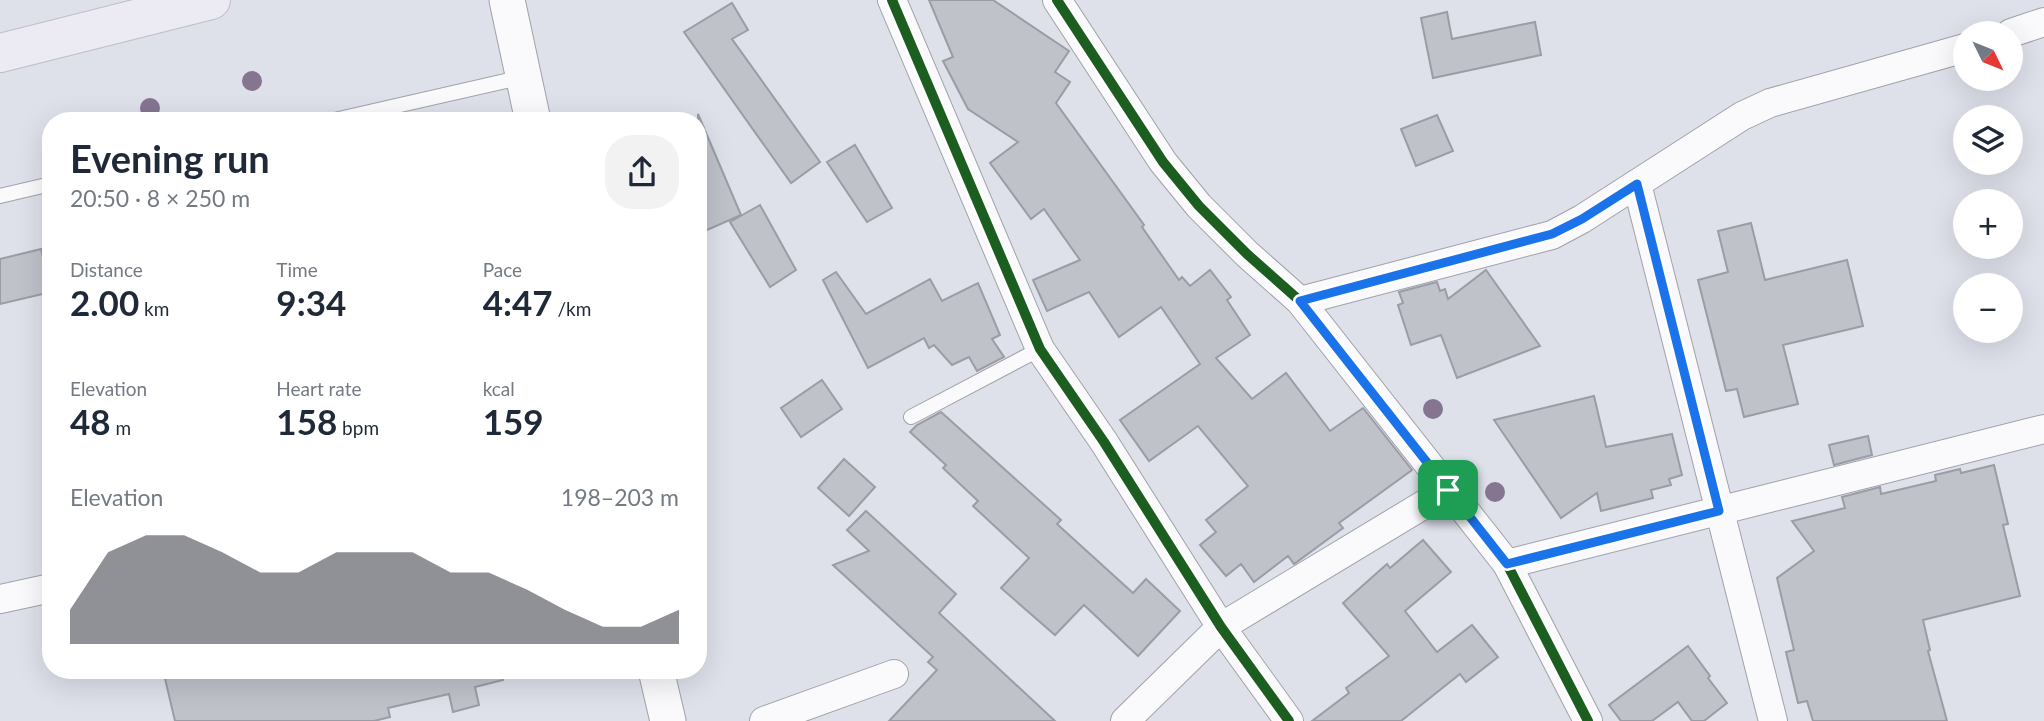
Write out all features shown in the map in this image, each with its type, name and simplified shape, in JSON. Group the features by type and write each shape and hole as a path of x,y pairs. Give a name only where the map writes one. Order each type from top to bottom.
{"main road":[{"path":"0,53 211,0"}],"street":[{"path":"507,0 531,112"},
{"path":"892,0 1040,349 1104,442 1221,627 1289,721"},
{"path":"1057,0 1163,162 1199,206 1300,301 1507,564 1588,721"},
{"path":"2023,29 2044,22"},
{"path":"1300,301 1552,234 1582,219 1742,116 1770,103 1953,51"},
{"path":"1637,184 1773,721"},
{"path":"1507,564 2044,429"},
{"path":"1125,721 1221,627 1448,490"},
{"path":"0,599 42,590"},
{"path":"764,721 894,674"},
{"path":"658,679 668,721"}],"lane":[{"path":"369,112 523,77"},
{"path":"0,196 42,186"},
{"path":"911,417 1040,349"}],"building":[{"path":"929,0 993,0 1069,51 1055,72 1070,82 1056,103 1144,225 1142,227 1179,280 1182,277 1190,286 1210,270 1231,297 1227,300 1250,335 1216,358 1252,399 1286,373 1330,431 1363,408 1412,470 1339,523 1343,528 1294,564 1288,556 1254,582 1241,564 1226,576 1200,545 1216,532 1206,520 1248,486 1198,426 1149,461 1120,420 1200,364 1161,307 1119,337 1089,292 1047,311 1033,280 1080,260 1044,209 1031,219 990,163 1018,142 968,109 943,61 953,57"},
{"path":"732,3 748,30 732,39 820,162 791,183 684,32"},
{"path":"1447,12 1452,39 1535,22 1541,55 1433,78 1421,18"},
{"path":"1437,115 1453,151 1416,166 1401,129"},
{"path":"707,135 741,215 707,230"},
{"path":"855,145 892,208 867,222 827,162"},
{"path":"760,205 796,270 770,287 730,222"},
{"path":"1751,223 1765,280 1847,260 1863,326 1783,345 1798,404 1744,417 1737,389 1726,391 1698,280 1728,272 1718,231"},
{"path":"41,249 42,294 0,304 0,259"},
{"path":"1486,270 1540,346 1457,378 1441,335 1411,345 1398,305 1403,303 1399,292 1437,282 1440,291 1445,289 1448,299"},
{"path":"836,272 866,314 930,279 942,301 978,283 1000,335 992,339 1004,357 977,371 969,357 952,365 934,345 929,348 924,338 868,368 823,280"},
{"path":"822,380 842,409 801,437 781,408"},
{"path":"1594,396 1606,447 1672,434 1682,475 1669,479 1671,485 1651,490 1653,498 1601,511 1597,493 1561,518 1494,420"},
{"path":"941,412 1061,520 1057,524 1133,593 1146,579 1180,611 1138,656 1084,605 1055,635 1001,588 1029,558 973,506 978,501 943,468 946,465 910,432"},
{"path":"1868,436 1872,455 1834,465 1829,445"},
{"path":"844,459 875,487 849,516 818,488"},
{"path":"1994,465 2008,524 2003,525 2020,596 1923,620 1930,650 1928,651 1947,721 1813,721 1807,701 1798,703 1786,652 1794,650 1777,578 1814,551 1792,521 1845,508 1842,497 1880,487 1881,494 1936,481 1935,475 1960,469 1961,473"},
{"path":"866,511 956,594 939,613 1055,721 889,721 937,670 928,662 933,657 833,565 869,551 847,530"},
{"path":"1423,540 1451,572 1405,611 1437,652 1472,625 1498,657 1466,682 1460,674 1401,721 1312,721 1349,693 1346,688 1389,656 1343,603 1387,564 1390,568"},
{"path":"1688,646 1727,703 1704,721 1692,721 1678,702 1652,721 1621,721 1609,705"},
{"path":"165,679 503,679 475,687 479,705 453,712 449,694 388,708 390,717 374,721 175,721"}],"cycle path":[{"path":"892,0 1040,349 1104,442 1221,627 1289,721"},
{"path":"1057,0 1163,162 1199,206 1300,301 1507,564 1588,721"}],"route":[{"path":"1637,184 1719,511 1507,564 1448,490 1300,301 1552,234 1582,219 1637,184"}]}
